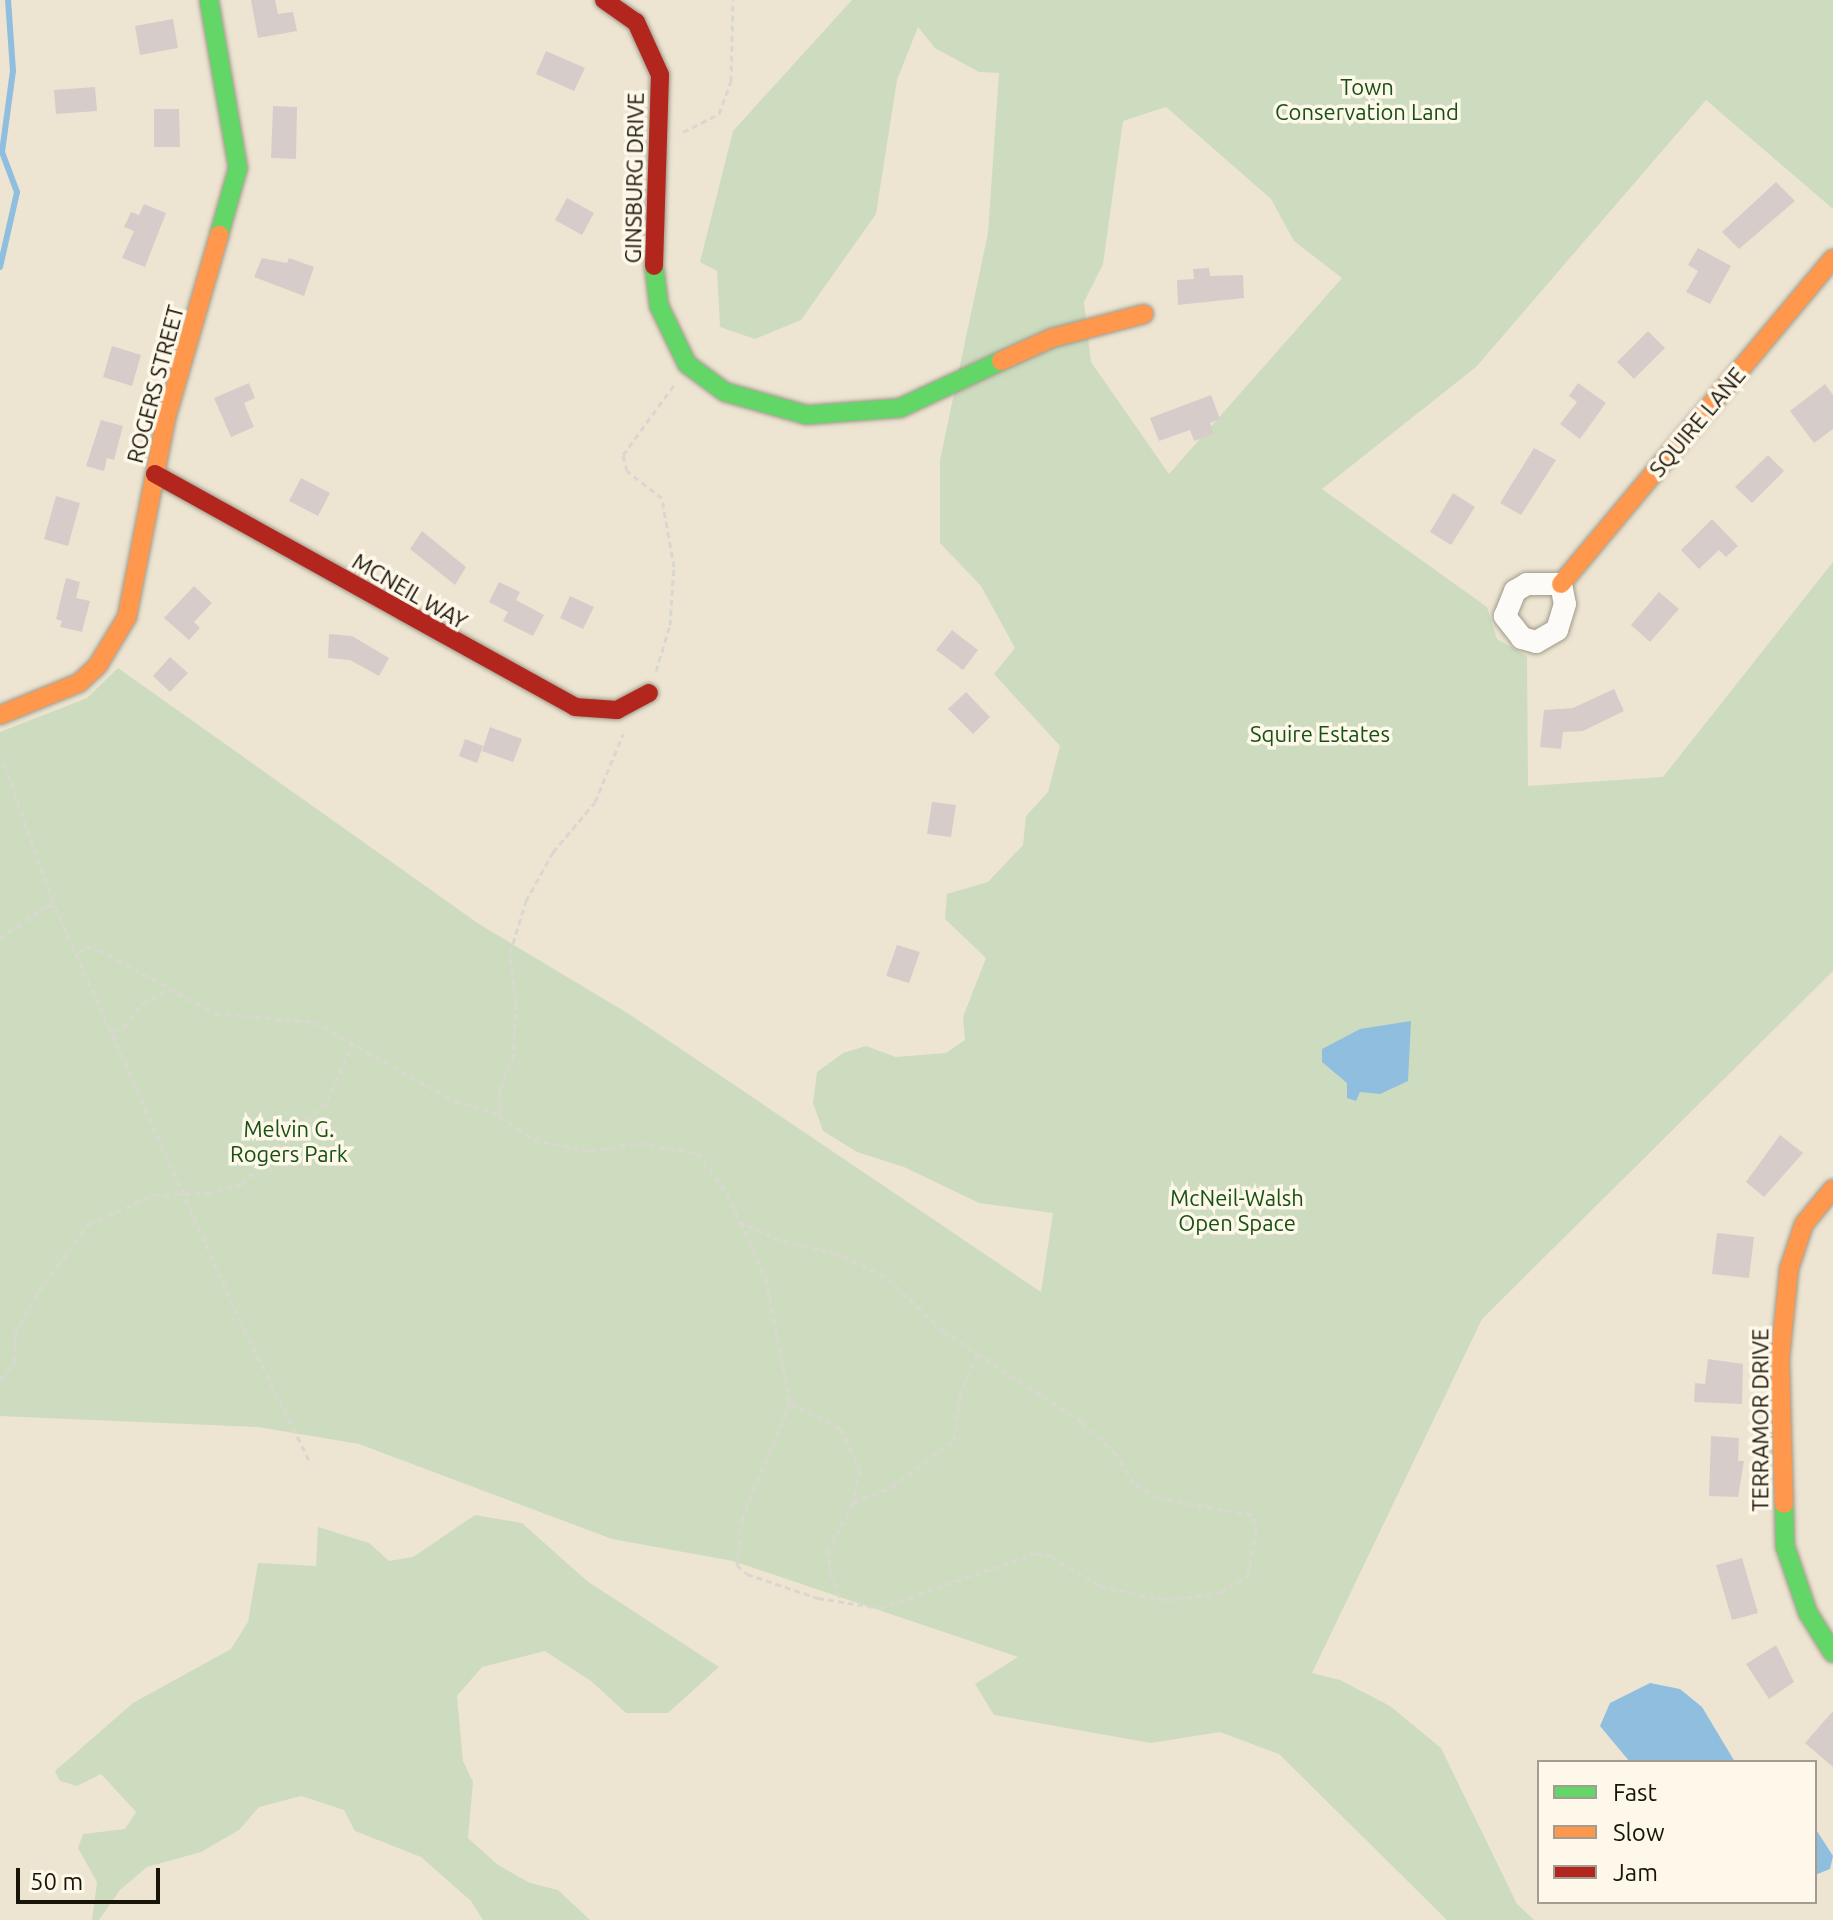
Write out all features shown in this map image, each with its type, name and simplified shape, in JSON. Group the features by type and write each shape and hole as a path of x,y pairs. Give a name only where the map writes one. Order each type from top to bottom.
{"street":[{"name":"ROGERS STREET","path":"0,715 79,683 112,644 127,617 166,418 238,168 209,0"},
{"name":"GINSBURG DRIVE","path":"604,0 628,13 650,48 660,75 653,258 659,306 687,364 725,392 764,406 807,415 856,414 900,408 1052,338 1144,314"},
{"name":"SQUIRE LANE","path":"1561,584 1833,259"},
{"name":"MCNEIL WAY","path":"155,474 575,707 617,710 649,693"},
{"name":"TERRAMOR DRIVE","path":"1833,1189 1804,1224 1789,1269 1780,1406 1785,1546 1808,1613 1833,1653"}],"path":[{"path":"659,143 719,114 731,81 733,0"},
{"path":"649,693 670,625 674,567 662,498 627,471 623,455 687,364"},
{"path":"500,1116 500,1089 513,1059 516,1004 510,953 526,901 553,852 595,802 625,731"},
{"path":"4,764 55,907 79,953 185,1196 310,1462"},
{"path":"0,938 47,905 55,907"},
{"path":"79,953 94,947 215,1013 314,1022 454,1101 500,1116 534,1140 590,1151 639,1143 697,1153 727,1193 740,1222 766,1278 790,1403 742,1519 737,1565 754,1578 880,1608 1036,1553 1100,1586 1166,1600 1220,1593 1248,1575 1256,1533 1252,1515 1158,1498 1143,1489 1082,1422 978,1351 943,1331 885,1276 837,1254 780,1240 740,1222"},
{"path":"112,1031 123,1028 142,1004 171,988"},
{"path":"0,1380 15,1362 15,1334 39,1291 89,1224 154,1195 185,1196 232,1189 259,1171 327,1101 353,1043"},
{"path":"853,1503 892,1487 954,1440 960,1396 978,1351"},
{"path":"790,1403 830,1420 850,1442 860,1470 853,1503 829,1549 830,1573 841,1600"}],"green space":[{"path":"852,0 1833,0 1833,209 1706,100 1476,367 1322,489 1487,607 1497,639 1527,656 1528,786 1663,777 1833,562 1833,971 1482,1319 1312,1673 1340,1680 1390,1706 1441,1748 1517,1904 1534,1920 1447,1920 1279,1754 1220,1732 1151,1743 994,1715 975,1684 1018,1657 733,1561 612,1539 359,1444 258,1427 0,1416 0,732 87,698 118,668 479,924 629,1014 1041,1292 1053,1213 979,1203 904,1167 857,1152 823,1131 813,1103 817,1072 843,1053 866,1046 896,1057 946,1053 965,1040 963,1017 986,958 945,919 947,894 988,882 1023,845 1026,816 1048,792 1060,746 994,674 1015,648 981,586 940,543 940,460 988,233 999,73 979,72 935,48 918,27 897,80 876,214 801,320 755,339 720,327 717,271 700,262 733,131","holes":["1166,107 1271,199 1294,241 1342,278 1169,474 1091,362 1084,302 1103,264 1123,121"]},
{"path":"475,1515 522,1523 587,1581 719,1667 668,1713 626,1713 591,1681 545,1651 482,1667 457,1696 463,1761 473,1782 468,1838 498,1865 530,1883 558,1890 590,1920 483,1920 471,1901 421,1857 355,1831 344,1810 301,1796 259,1807 239,1830 201,1852 147,1867 120,1890 99,1920 92,1920 97,1882 78,1848 83,1834 125,1829 136,1812 101,1774 77,1786 60,1781 55,1771 133,1703 231,1649 248,1622 258,1563 316,1566 318,1527 369,1543 389,1561 413,1557"}],"water":[{"path":"1411,1021 1408,1081 1380,1094 1360,1092 1356,1101 1347,1098 1347,1083 1322,1062 1322,1049 1360,1029"},
{"path":"1650,1683 1680,1689 1702,1707 1734,1760 1628,1760 1600,1726 1610,1703"},
{"path":"1817,1831 1833,1856 1830,1869 1817,1874"}],"building":[{"path":"251,0 275,0 278,14 293,12 297,31 258,38"},
{"path":"173,19 178,48 140,55 135,26"},
{"path":"546,51 585,68 574,91 536,74"},
{"path":"95,87 97,111 56,114 54,90"},
{"path":"273,106 297,107 296,159 271,158"},
{"path":"154,109 179,109 180,147 154,147"},
{"path":"1776,182 1795,201 1739,249 1722,232"},
{"path":"567,198 594,213 582,235 555,220"},
{"path":"144,204 166,213 145,267 122,258 134,231 124,227 131,212 139,215"},
{"path":"1698,248 1731,266 1710,304 1686,292 1698,271 1688,265"},
{"path":"262,258 287,263 289,258 314,267 304,296 254,277"},
{"path":"1209,268 1210,276 1243,275 1244,298 1178,305 1177,280 1194,279 1193,269"},
{"path":"1648,331 1665,348 1634,379 1617,362"},
{"path":"112,346 141,355 132,386 103,377"},
{"path":"249,383 255,398 244,403 254,427 231,437 214,398"},
{"path":"1578,383 1606,403 1580,439 1560,424 1577,402 1569,396"},
{"path":"1825,384 1833,395 1833,429 1814,443 1790,411"},
{"path":"1211,395 1220,419 1210,423 1214,434 1194,441 1190,430 1159,441 1150,418"},
{"path":"101,420 123,426 114,460 107,458 104,471 86,466"},
{"path":"1534,448 1556,460 1521,515 1500,503"},
{"path":"1768,455 1784,471 1752,503 1735,487"},
{"path":"301,478 330,493 318,516 289,501"},
{"path":"1453,493 1475,507 1451,545 1430,532"},
{"path":"56,496 80,503 68,546 44,539"},
{"path":"1712,519 1738,546 1726,557 1719,550 1699,569 1681,550"},
{"path":"422,531 466,567 455,585 410,549"},
{"path":"66,578 80,582 76,598 90,601 82,632 60,627 62,621 56,619"},
{"path":"499,582 520,592 516,600 544,615 533,636 503,621 508,612 489,602"},
{"path":"194,586 212,603 194,622 200,628 189,640 164,618"},
{"path":"1659,592 1679,609 1650,642 1631,625"},
{"path":"570,596 594,607 583,629 560,618"},
{"path":"952,630 978,650 963,670 936,650"},
{"path":"329,634 352,636 389,658 379,676 350,660 328,658"},
{"path":"170,657 188,673 170,692 153,676"},
{"path":"1614,689 1624,711 1583,731 1563,732 1561,749 1540,747 1544,710 1573,708"},
{"path":"966,692 990,717 973,734 948,709"},
{"path":"490,727 522,739 513,762 482,751"},
{"path":"465,739 483,746 477,763 459,756"},
{"path":"932,802 956,805 951,837 927,834"},
{"path":"897,945 920,952 909,983 886,976"},
{"path":"1780,1135 1803,1153 1764,1197 1746,1182"},
{"path":"1717,1233 1754,1237 1749,1278 1712,1274"},
{"path":"1708,1359 1743,1364 1742,1404 1694,1402 1695,1383 1705,1384"},
{"path":"1711,1436 1739,1438 1738,1461 1744,1461 1738,1497 1709,1496"},
{"path":"1742,1558 1758,1613 1732,1620 1716,1565"},
{"path":"1776,1645 1794,1682 1769,1699 1746,1664"},
{"path":"1833,1711 1833,1767 1805,1743"}],"waterway":[{"path":"0,267 17,192 2,152 13,71 8,0"}],"traffic: fast":[{"path":"209,0 238,168 219,235"},
{"path":"654,266 659,306 687,364 725,392 807,415 900,408 1001,361"},
{"path":"1784,1504 1785,1546 1808,1613 1833,1653"}],"traffic: slow":[{"path":"0,715 79,683 98,665 127,617 166,418 219,235"},
{"path":"1561,584 1833,259"},
{"path":"1001,361 1052,338 1144,314"},
{"path":"1784,1504 1780,1358 1789,1269 1804,1224 1833,1189"}],"traffic: jam":[{"path":"604,0 636,22 660,75 654,266"},
{"path":"155,474 575,707 617,710 649,693"}],"park label":[{"name":"Town Conservation Land","path":"1367,98"},
{"name":"Squire Estates","path":"1320,734"},
{"name":"Melvin G. Rogers Park","path":"289,1140"},
{"name":"McNeil-Walsh Open Space","path":"1237,1210"}]}
